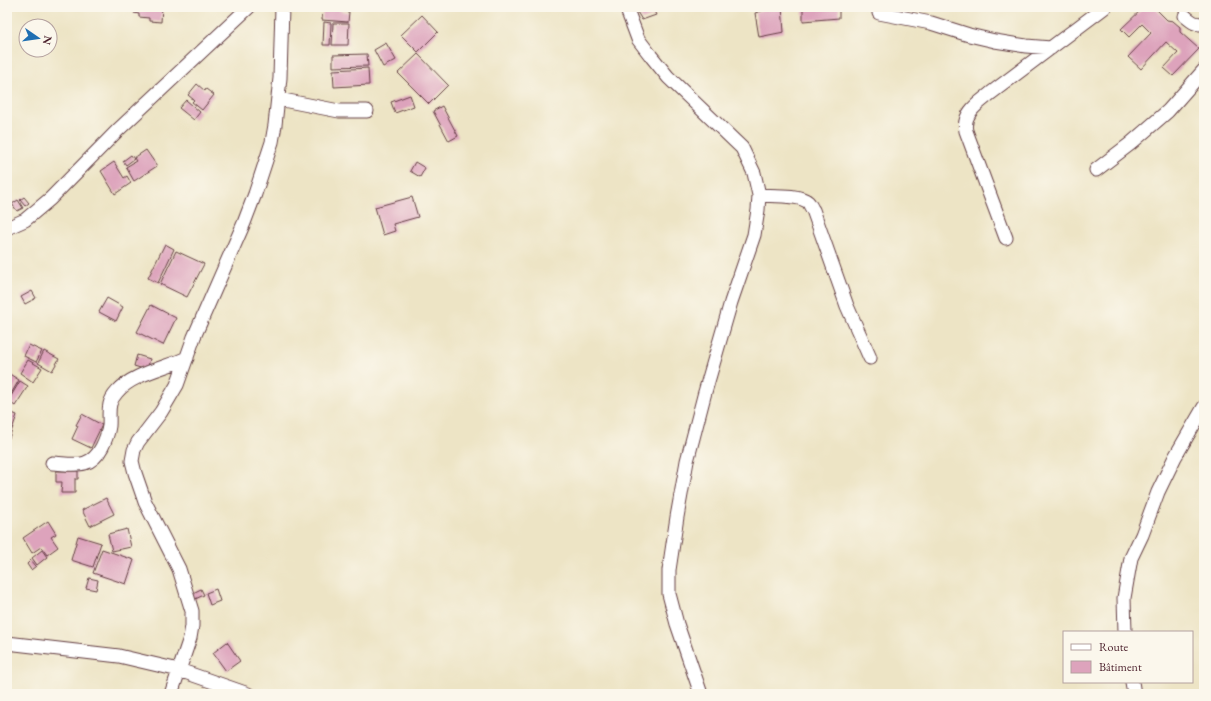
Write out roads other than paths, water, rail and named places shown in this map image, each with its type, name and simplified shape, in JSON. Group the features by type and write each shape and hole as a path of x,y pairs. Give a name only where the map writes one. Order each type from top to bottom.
{"street":[{"path":"7,228 25,220 50,199 118,130 249,7"},
{"path":"171,694 192,626 192,611 179,569 145,502 132,461 134,450 138,442 161,412 171,396 194,337 244,223 255,194 272,142 278,99 282,38 282,7"},
{"path":"626,7 638,39 668,77 742,148 754,172 759,195 754,235 731,302 686,461 669,570 669,594 676,624 701,694"},
{"path":"1006,238 966,131 964,124 966,118 976,106 1106,7"},
{"path":"880,13 931,23 969,35 995,41 1051,48"},
{"path":"1185,16 1192,23 1204,23"},
{"path":"1096,170 1130,144 1168,111 1204,70"},
{"path":"278,99 339,111 367,111"},
{"path":"759,195 801,198 807,202 813,210 847,306 870,358"},
{"path":"52,463 86,463 96,457 109,428 109,407 112,399 118,391 126,383 144,374 173,365 187,358"},
{"path":"1125,631 1124,598 1131,558 1158,492 1204,406"},
{"path":"7,642 119,656 179,670 248,694"},
{"path":"1132,683 1134,694"}]}
